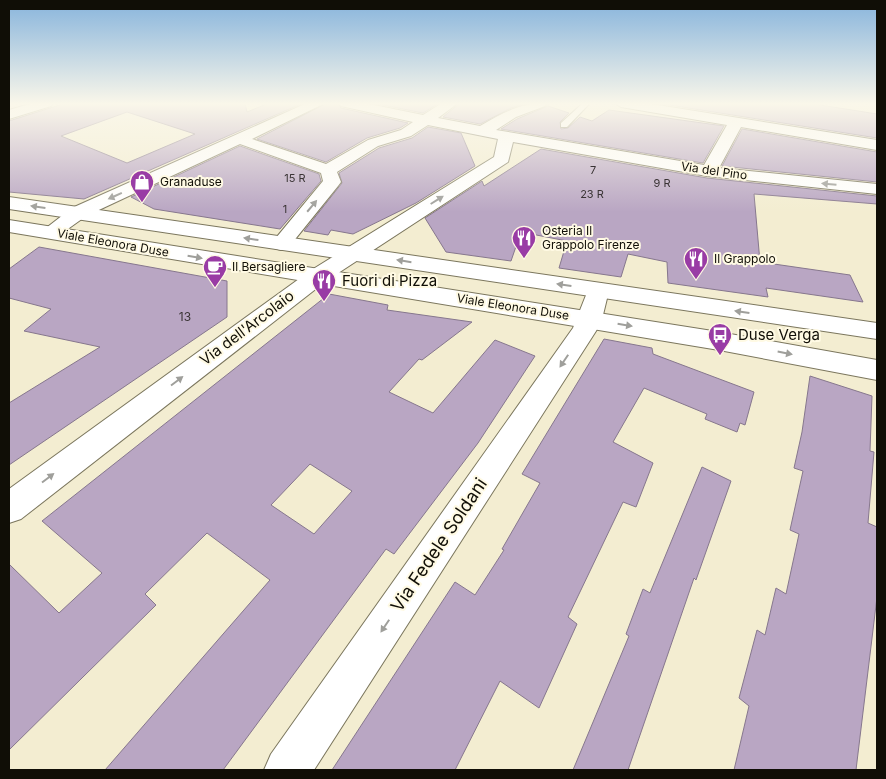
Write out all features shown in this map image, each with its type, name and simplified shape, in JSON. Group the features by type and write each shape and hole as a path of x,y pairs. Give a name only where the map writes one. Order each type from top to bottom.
{"street":[{"path":"79,212 238,139"},
{"path":"240,139 328,170"},
{"path":"328,170 373,143 386,139"},
{"name":"Via dell'Arcolaio","path":"9,508 318,276 502,159 506,139"},
{"name":"Via del Pino","path":"520,139 709,171 877,189"},
{"path":"709,171 726,139"},
{"path":"838,139 877,146"},
{"path":"281,244 332,182 328,170"},
{"name":"Viale Eleonora Duse","path":"9,203 351,254 594,305 877,370"},
{"name":"Viale Eleonora Duse","path":"51,232 79,212"},
{"name":"Viale Eleonora Duse","path":"9,226 318,276 877,332"},
{"name":"Via Fedele Soldani","path":"287,770 594,305"}],"building":[{"path":"9,139 69,139 127,163 182,139 220,139 84,199 9,192"},
{"path":"258,139 365,139 326,162"},
{"path":"408,139 464,139 475,166 416,203 353,234 331,230 328,235 304,231 342,183 339,173 379,148"},
{"path":"563,139 716,139 703,163"},
{"path":"736,139 803,139 877,152 877,182 722,166"},
{"path":"240,146 319,174 321,181 280,229 154,209 131,197"},
{"path":"541,149 707,178 877,196 877,204 754,194 760,262 850,275 863,302 766,288 768,297 668,283 667,262 628,254 621,277 559,268 567,241 521,232 511,261 446,252 425,218 482,181 484,186"},
{"path":"39,247 227,281 227,317 9,465 9,403 100,347 24,331 51,309 9,298 9,269"},
{"path":"329,294 388,305 387,310 472,322 422,360 419,359 389,392 433,413 495,340 535,356 478,443 394,554 386,549 223,770 105,770 270,580 207,533 145,594 156,605 9,750 9,564 59,613 102,573 42,521","holes":["310,464 352,491 314,534 271,505"]},
{"path":"604,339 652,348 653,354 754,392 745,425 740,423 737,432 705,419 707,414 644,388 613,442 653,463 636,507 623,502 568,617 577,624 539,708 500,681 455,770 332,770 455,582 475,595 504,550 502,549 540,483 522,474"},
{"path":"810,376 872,396 870,451 874,452 868,523 877,527 877,597 856,770 734,770 749,706 739,698 757,630 765,635 776,588 786,594 799,534 790,530 803,471 794,468 802,432"},
{"path":"702,467 731,481 696,580 694,578 628,770 573,770 629,636 626,634 643,589 650,593"}],"place":[{"name":"Granaduse","path":"142,203"},
{"name":"Osteria Il Grappolo Firenze","path":"524,259"},
{"name":"Il Grappolo","path":"696,280"},
{"name":"Il Bersagliere","path":"215,288"},
{"name":"Fuori di Pizza","path":"324,302"},
{"name":"Duse Verga","path":"720,356"}]}
